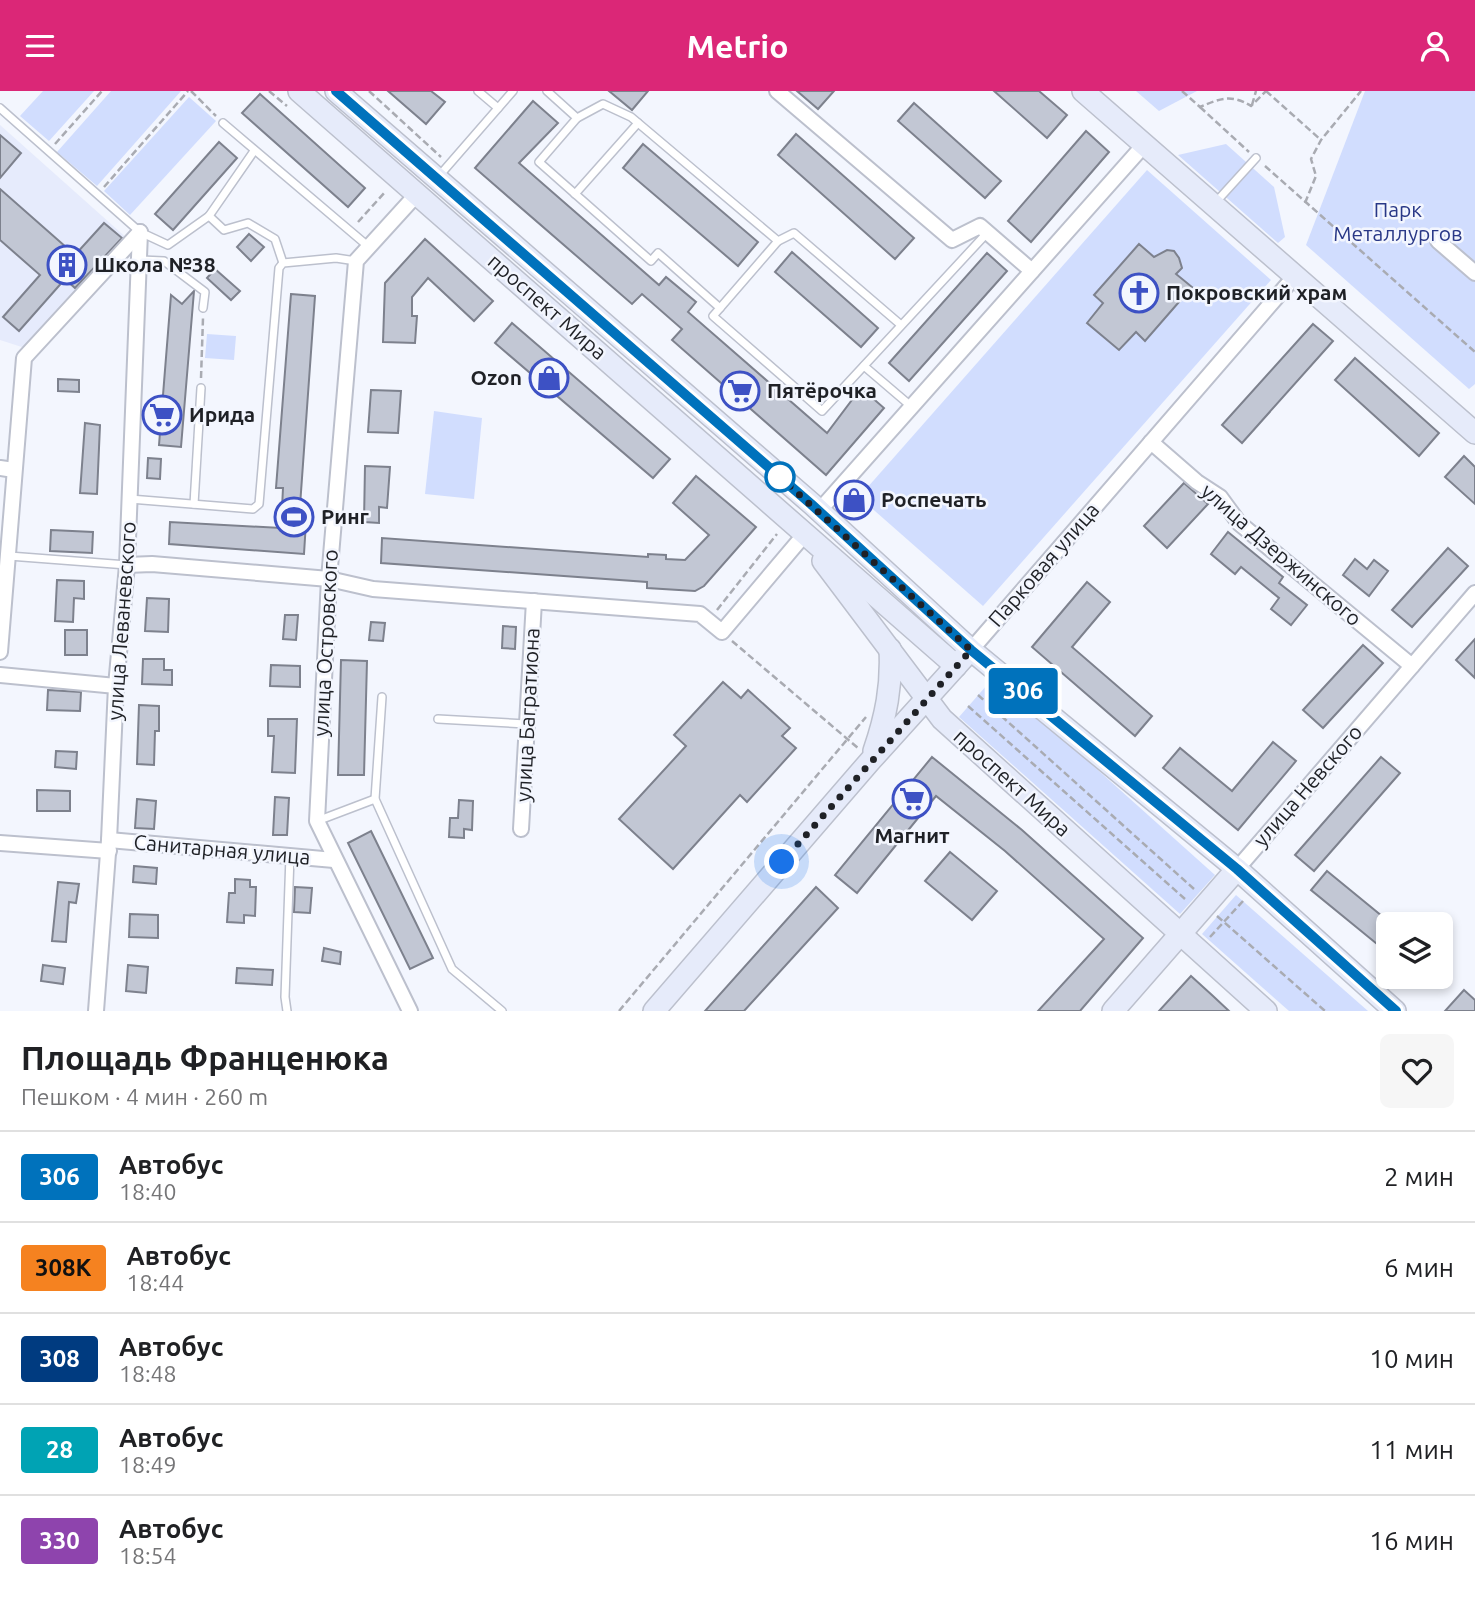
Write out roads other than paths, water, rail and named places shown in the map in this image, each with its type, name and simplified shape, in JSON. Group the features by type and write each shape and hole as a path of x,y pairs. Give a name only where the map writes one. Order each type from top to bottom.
{"main road":[{"name":"проспект Мира","path":"336,91 819,511 971,650 1237,869 1395,1011"},
{"path":"1083,91 1475,433"},
{"name":"проспект Мира","path":"295,100 956,666"},
{"name":"проспект Мира","path":"799,529 942,719 1179,936 1266,1011"},
{"path":"871,760 888,703 890,649"},
{"name":"Парковая улица","path":"654,1011 926,697 971,650"},
{"name":"улица Невского","path":"1113,1011 1237,869"}],"street":[{"path":"777,91 952,240 980,226 1032,271"},
{"path":"819,511 1144,145"},
{"path":"356,261 411,201"},
{"path":"0,652 9,556 7,469 24,358 140,232"},
{"name":"улица Леваневского","path":"96,1011 109,846 116,685 127,565 140,232"},
{"path":"1438,240 1475,273"},
{"name":"улица Островского","path":"356,261 329,579 317,821 410,1011"},
{"name":"Парковая улица","path":"971,650 1295,277"},
{"name":"улица Дзержинского","path":"1151,442 1197,482 1220,497 1239,523 1412,666"},
{"path":"127,565 152,564 329,579 373,589 700,614 722,632 799,529"},
{"name":"улица Невского","path":"1237,869 1475,593"},
{"name":"улица Багратиона","path":"521,829 534,601"},
{"path":"0,675 116,685"},
{"name":"Санитарная улица","path":"0,843 109,846 334,860"}],"lane":[{"path":"478,91 498,108"},
{"path":"436,179 513,91"},
{"path":"547,91 577,118"},
{"path":"720,308 659,253 650,261 539,162 577,118 603,104 638,123 778,241"},
{"path":"0,108 140,232 168,245 209,216 254,151"},
{"path":"223,123 369,247"},
{"path":"575,194 638,123"},
{"path":"1213,205 1256,158"},
{"path":"209,216 224,230 248,223 275,239 283,263"},
{"path":"901,325 794,233 778,241 713,316 822,411 987,233"},
{"path":"130,499 253,509 259,504 279,268 283,263 336,258 356,261"},
{"path":"141,260 164,261 205,292 203,308"},
{"path":"864,366 912,407"},
{"path":"194,504 201,388"},
{"path":"9,556 127,565"},
{"path":"382,697 375,799 452,969 502,1011"},
{"path":"438,719 527,725"},
{"path":"317,821 375,799"},
{"path":"287,1011 290,856"}],"place":[{"name":"Школа №38","path":"67,265"},
{"name":"Покровский храм","path":"1139,293"},
{"name":"Ozon","path":"549,378"},
{"name":"Пятёрочка","path":"740,391"},
{"name":"Ирида","path":"162,415"},
{"name":"Роспечать","path":"854,500"},
{"name":"Ринг","path":"294,517"},
{"name":"Магнит","path":"912,799"}],"park label":[{"name":"Парк Металлургов","path":"1398,222"}]}
